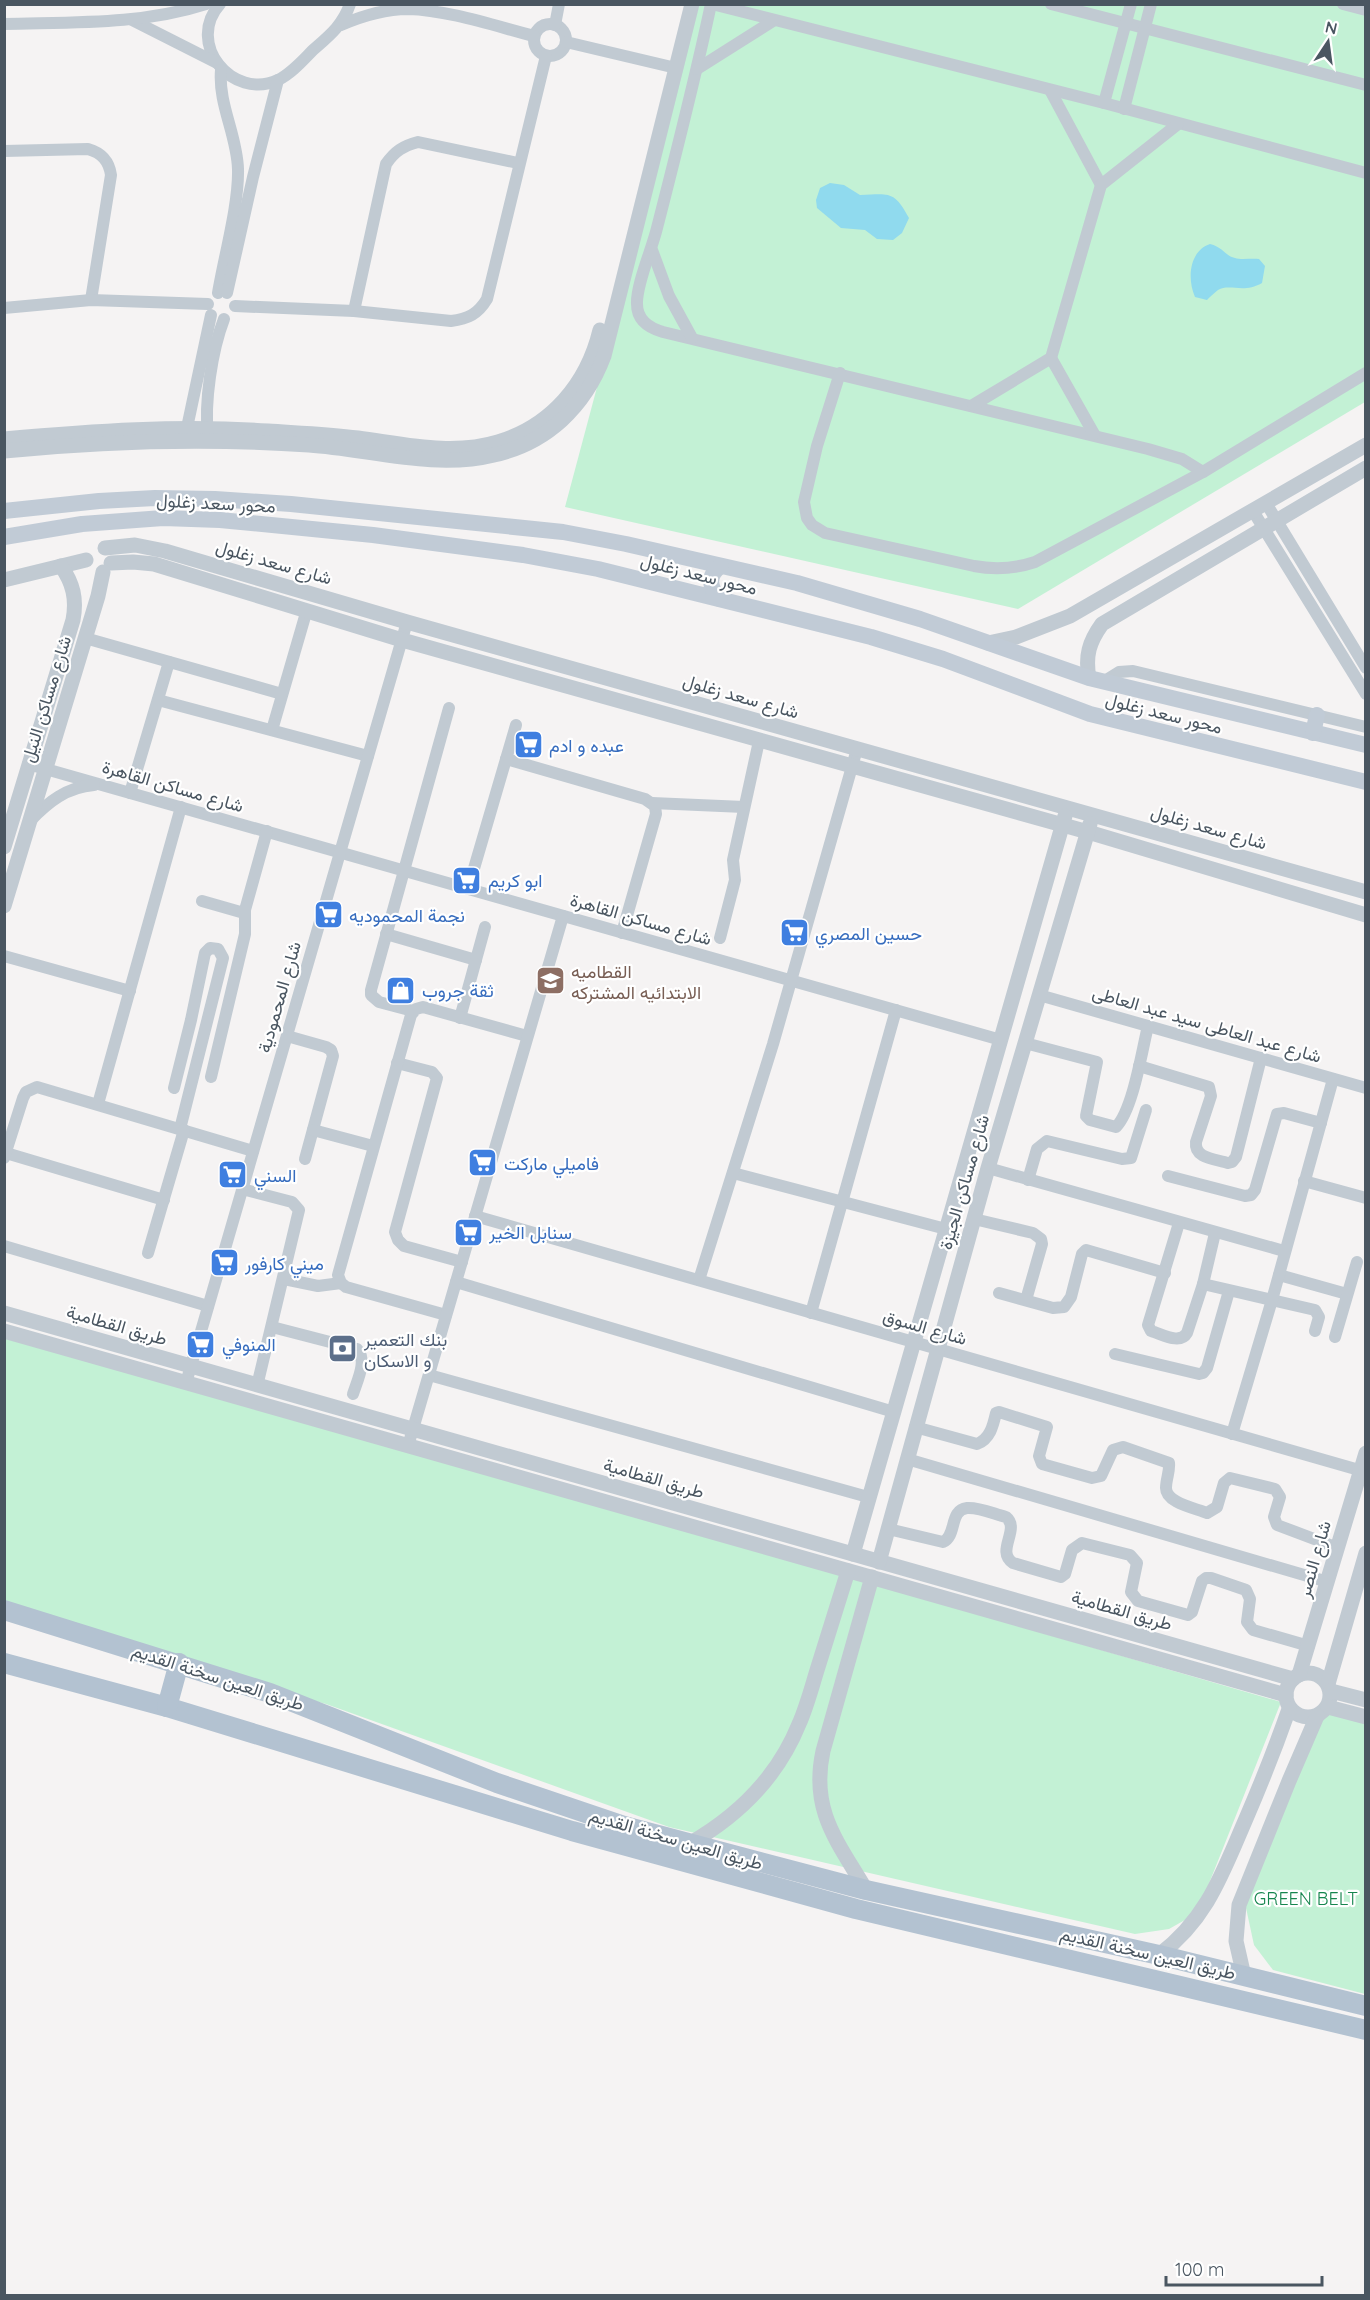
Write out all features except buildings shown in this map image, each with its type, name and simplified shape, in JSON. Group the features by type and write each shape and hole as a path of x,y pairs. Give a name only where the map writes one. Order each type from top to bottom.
{"main road":[{"name":"محور سعد زغلول","path":"4,511 99,501 155,498 291,504 563,532 797,583 859,600 1096,680 1365,745"},
{"name":"محور سعد زغلول","path":"4,537 82,524 163,518 220,520 373,535 524,555 598,569 907,648 1102,717 1365,782"},
{"path":"720,599 713,592 711,582 714,573 721,566"},
{"path":"1313,733 1317,715"},
{"name":"طريق العين سخنة القديم","path":"4,1610 179,1663 321,1711 535,1797 624,1826 866,1890 1159,1954 1365,2006"},
{"name":"طريق العين سخنة القديم","path":"4,1663 167,1707 572,1831 844,1906 1365,2030"},
{"path":"167,1707 179,1663"}],"street":[{"path":"4,24 132,20 166,15 206,4"},
{"path":"220,4 211,18 208,43 219,67 221,94 236,149 238,172 223,293"},
{"path":"340,25 350,4"},
{"path":"555,25 559,4"},
{"path":"671,68 682,4"},
{"path":"4,439 79,433 336,436 447,449 466,449 509,438 547,417 578,384 597,343 671,68 692,4"},
{"path":"1203,472 1174,456 1094,434 653,329 645,324 639,316 637,297 652,250 711,4 1104,103 1365,173"},
{"path":"1051,4 1365,85"},
{"path":"1104,103 1131,4"},
{"path":"1124,109 1151,4"},
{"path":"1343,4 1365,10"},
{"path":"132,20 219,67 234,79 248,84 263,84 278,80 291,72 340,25 361,16 383,11 423,7 534,36"},
{"path":"697,69 772,21"},
{"path":"544,25 555,25 563,30 566,42 561,53 546,56 541,54 535,46 534,36 544,25"},
{"path":"566,42 671,68"},
{"path":"235,306 354,311 451,321 472,316 487,299 546,56"},
{"path":"223,293 278,80"},
{"path":"1050,90 1101,185"},
{"path":"973,405 1051,358 1101,185 1178,124"},
{"path":"354,311 382,177 393,153 405,145 418,142 518,164"},
{"path":"4,151 88,149 95,151 107,161 111,175 91,300"},
{"path":"652,250 669,296 692,338"},
{"path":"4,308 91,300 209,310 217,319 224,319 233,313 235,306 232,296 223,293 211,297 209,310 186,434"},
{"path":"208,434 209,390 224,319"},
{"path":"1051,358 1094,434"},
{"path":"840,373 817,446 804,502 807,518 818,530 825,533 974,566 1011,568 1035,562 1203,472 1365,373"},
{"path":"4,451 186,434"},
{"path":"988,643 1046,627 1085,607 1365,445"},
{"path":"1365,468 1102,624 1089,648 1086,661 1096,680 1119,672 1133,671 1365,727"},
{"path":"1260,507 1365,694"},
{"path":"1270,525 1365,668"},
{"name":"شارع سعد زغلول","path":"105,548 145,547 195,560 1365,892"},
{"path":"4,580 86,560 92,549 105,548 111,555 107,568 91,570 86,560"},
{"path":"190,576 195,560"},
{"name":"شارع سعد زغلول","path":"107,568 143,563 402,640 1088,832 1365,915"},
{"name":"شارع مساكن النيل","path":"4,847 75,612 73,587 61,566"},
{"name":"شارع مساكن النيل","path":"4,906 107,568"},
{"path":"1085,607 1102,624"},
{"path":"272,730 306,612"},
{"name":"شارع المحمودية","path":"186,1383 407,622"},
{"path":"85,638 282,694"},
{"path":"130,793 169,662"},
{"path":"158,700 368,756"},
{"path":"449,708 403,870 371,995 379,1002 413,1011 423,1007 527,1036"},
{"path":"468,889 516,724"},
{"path":"720,938 735,880 733,860 759,741"},
{"path":"699,1280 771,1052 857,749"},
{"path":"506,759 645,799 652,803 744,807"},
{"name":"شارع مساكن القاهرة","path":"28,764 1001,1040"},
{"path":"29,822 46,804 66,792 100,784"},
{"path":"622,933 656,814 652,803"},
{"path":"98,1104 181,807"},
{"name":"شارع مساكن الجيزة","path":"853,1554 1068,807"},
{"name":"شارع مساكن الجيزة","path":"879,1562 988,1168 1093,814"},
{"path":"211,1077 245,934 244,913 267,831"},
{"path":"202,902 244,913"},
{"path":"408,1446 562,916"},
{"path":"460,1018 485,927"},
{"path":"386,934 476,960"},
{"path":"148,1253 164,1200 223,958 218,948 210,948 205,953 174,1088"},
{"path":"4,956 129,990"},
{"name":"شارع عبد العاطى سيد عبد العاطى","path":"1039,995 1365,1088"},
{"path":"811,1313 896,1010"},
{"path":"413,1011 338,1271 341,1283 346,1287 446,1315"},
{"path":"191,1020 206,1025"},
{"path":"1025,1043 1097,1062 1086,1116 1090,1120 1114,1128 1121,1122 1139,1066 1148,1026"},
{"path":"287,1036 326,1047 333,1053 305,1159"},
{"path":"1139,1066 1209,1087 1210,1096 1195,1149 1199,1155 1228,1163 1236,1157 1261,1058"},
{"path":"398,1063 432,1072 437,1078 395,1232 396,1236 404,1246 462,1262"},
{"path":"1232,1434 1272,1300 1333,1079"},
{"path":"164,1200 5,1155 23,1098 31,1088 43,1087 253,1151"},
{"path":"1028,1180 1037,1149 1047,1141 1122,1159 1131,1158 1146,1110"},
{"path":"1168,1176 1245,1196 1251,1195 1255,1190 1276,1114 1284,1113 1322,1123"},
{"path":"313,1130 374,1146"},
{"path":"988,1168 1284,1251"},
{"path":"733,1173 843,1200 946,1229"},
{"path":"1304,1181 1365,1198"},
{"path":"242,1189 292,1202 299,1210 257,1386"},
{"name":"شارع السوق","path":"475,1216 1363,1472"},
{"path":"974,1219 1033,1233 1041,1239 1042,1244 1026,1300"},
{"path":"1179,1223 1148,1326 1151,1331 1179,1339 1184,1338 1187,1333 1203,1284 1215,1233"},
{"path":"4,1246 208,1306"},
{"path":"999,1293 1053,1308 1064,1307 1071,1298 1082,1254 1086,1250 1165,1273"},
{"path":"1335,1336 1357,1262"},
{"path":"1279,1275 1347,1294"},
{"path":"284,1279 318,1286 341,1283"},
{"path":"456,1282 894,1412"},
{"path":"1203,1284 1315,1310 1319,1317 1315,1331"},
{"path":"1114,1354 1198,1374 1203,1373 1207,1368 1229,1291"},
{"name":"طريق القطامية","path":"4,1313 879,1562 1296,1677"},
{"path":"272,1327 357,1349 362,1362 353,1394"},
{"name":"طريق القطامية","path":"4,1331 848,1571 1288,1702"},
{"path":"429,1375 868,1497"},
{"path":"915,1427 977,1444 988,1437 996,1413 999,1412 1047,1427 1039,1456 1042,1464 1092,1478 1101,1476 1113,1450 1123,1447 1169,1463 1166,1486 1168,1496 1207,1513 1217,1507 1224,1483 1230,1478 1275,1489 1280,1497 1275,1517 1277,1525 1338,1548"},
{"name":"شارع النصر","path":"1296,1677 1309,1646 1363,1472 1365,1453"},
{"path":"907,1459 1328,1582"},
{"path":"888,1529 943,1542 950,1537 956,1515 963,1509 973,1509 1006,1517 1012,1526 1006,1554 1013,1563 1061,1577 1065,1574 1072,1550 1078,1544 1130,1555 1137,1563 1131,1592 1138,1601 1188,1615 1192,1612 1202,1581 1211,1578 1246,1590 1250,1599 1247,1619 1251,1628 1309,1646"},
{"path":"1244,1976 1236,1941 1239,1905 1288,1781 1323,1711 1365,1553"},
{"path":"690,1844 716,1828 740,1809 761,1786 787,1749 801,1721 848,1571"},
{"path":"866,1890 826,1822 820,1800 819,1777 823,1751 872,1578"},
{"path":"1159,1954 1194,1923 1212,1897 1263,1777 1288,1702 1289,1684 1296,1677 1312,1673 1324,1679 1329,1688 1365,1700"},
{"path":"1288,1702 1303,1717 1323,1711 1365,1718"}],"green space":[{"path":"699,5 1365,5 1365,402 1018,609 565,507"},
{"name":"GREEN BELT","path":"4,1332 1281,1702 1206,1891 1192,1916 1169,1929 1135,1934 669,1827 326,1704 179,1663 5,1607"},
{"name":"GREEN BELT","path":"1328,1707 1365,1718 1365,1994 1273,1970 1254,1945 1243,1894 1317,1716"}],"water":[{"path":"830,183 844,185 860,195 884,194 895,198 909,218 902,233 893,240 877,239 865,230 841,228 817,208 816,200 820,188"},
{"path":"1210,244 1235,258 1259,259 1265,266 1262,283 1249,288 1223,288 1207,300 1195,297 1191,282 1192,266 1198,253"}],"place":[{"name":"عبده و ادم","path":"528,745"},
{"name":"ابو كريم","path":"467,880"},
{"name":"نجمة المحموديه","path":"328,915"},
{"name":"حسين المصري","path":"794,933"},
{"name":"القطاميه الابتدائيه المشتركه","path":"550,981"},
{"name":"ثقة جروب","path":"401,990"},
{"name":"فاميلي ماركت","path":"483,1163"},
{"name":"السني","path":"233,1175"},
{"name":"سنابل الخير","path":"468,1232"},
{"name":"ميني كارفور","path":"224,1263"},
{"name":"المنوفي","path":"201,1344"},
{"name":"بنك التعمير و الاسكان","path":"343,1349"}]}
